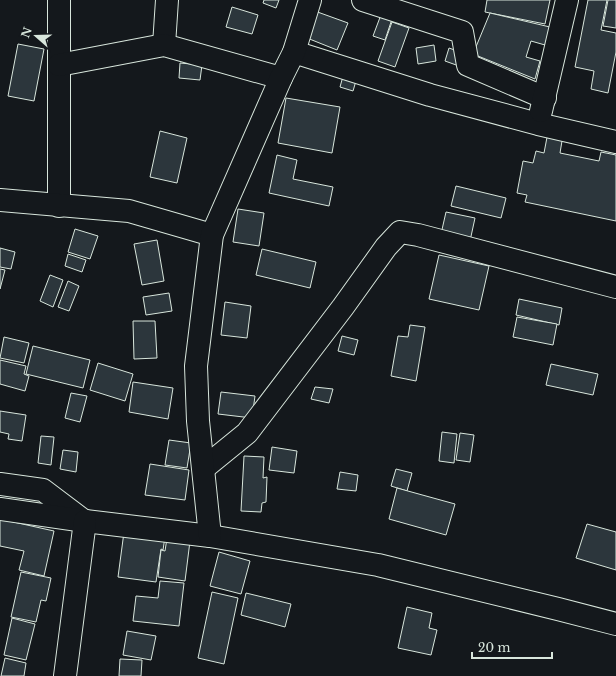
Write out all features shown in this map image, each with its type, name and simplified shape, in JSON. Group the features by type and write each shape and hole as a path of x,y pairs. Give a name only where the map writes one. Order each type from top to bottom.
{"street":[{"path":"59,0 59,206"},
{"path":"164,45 166,0"},
{"path":"210,536 198,421 196,366 212,235 281,78 294,52 310,0"},
{"path":"538,124 567,0"},
{"path":"371,1 462,32 468,65 545,98"},
{"path":"59,65 164,45 281,78"},
{"path":"294,52 430,95 538,124 616,142"},
{"path":"0,200 129,211 212,235"},
{"path":"204,468 247,433 343,308 386,247 400,232 418,235 616,287"},
{"path":"0,484 43,490 85,521"},
{"path":"0,509 210,536 378,565 558,608 616,624"},
{"path":"65,676 85,521"}],"building":[{"path":"264,0 279,0 276,8 263,3"},
{"path":"487,0 550,0 545,24 485,12"},
{"path":"588,0 607,0 601,30 616,33 616,52 608,93 591,89 594,71 575,67"},
{"path":"608,0 616,0 616,28 603,26"},
{"path":"232,7 258,15 252,34 226,27"},
{"path":"312,10 348,23 337,50 302,36"},
{"path":"382,12 393,16 385,40 373,36"},
{"path":"490,13 550,27 545,45 531,41 526,57 540,61 535,79 473,54"},
{"path":"392,22 409,28 395,67 378,61"},
{"path":"18,44 44,49 34,101 8,96"},
{"path":"434,45 436,61 418,64 416,48"},
{"path":"449,48 463,53 459,66 445,61"},
{"path":"180,63 202,65 200,80 179,78"},
{"path":"345,69 358,74 353,91 340,87"},
{"path":"286,98 340,107 332,153 278,143"},
{"path":"160,131 187,138 177,183 150,177"},
{"path":"548,132 563,135 560,153 599,161 601,152 616,155 616,221 525,202 527,195 517,193 523,161 533,163 536,151 544,153"},
{"path":"277,155 297,160 293,179 333,187 329,206 269,193"},
{"path":"456,186 506,198 501,218 451,206"},
{"path":"238,209 264,213 259,246 233,242"},
{"path":"446,212 475,218 470,241 441,234"},
{"path":"75,229 98,236 90,259 68,252"},
{"path":"157,240 164,281 142,285 134,244"},
{"path":"0,248 15,252 11,269 0,267"},
{"path":"262,249 316,262 310,288 256,275"},
{"path":"68,254 86,260 82,272 65,266"},
{"path":"439,255 489,266 479,310 429,299"},
{"path":"0,269 5,270 0,289"},
{"path":"50,275 63,280 53,307 40,301"},
{"path":"68,281 79,286 69,311 58,307"},
{"path":"169,293 172,311 146,315 143,297"},
{"path":"519,299 562,308 559,325 516,315"},
{"path":"225,302 251,306 247,338 221,335"},
{"path":"517,317 557,324 553,345 513,337"},
{"path":"133,321 155,321 157,358 134,359"},
{"path":"410,325 425,327 416,381 391,376 398,336 408,337"},
{"path":"342,336 358,340 354,355 338,351"},
{"path":"4,337 29,343 24,363 0,358"},
{"path":"33,346 90,360 83,388 26,374"},
{"path":"0,360 26,366 24,374 29,376 25,391 0,384"},
{"path":"98,363 133,374 125,401 90,390"},
{"path":"551,364 598,374 593,395 546,385"},
{"path":"133,382 173,388 168,419 129,412"},
{"path":"315,387 333,389 329,403 311,399"},
{"path":"221,392 255,396 252,418 218,414"},
{"path":"71,393 87,396 80,422 65,418"},
{"path":"0,411 26,415 22,441 8,439 9,434 0,432"},
{"path":"442,432 457,434 454,463 439,461"},
{"path":"460,433 474,435 470,462 456,460"},
{"path":"41,436 54,437 51,465 38,463"},
{"path":"169,440 191,443 187,468 165,465"},
{"path":"272,447 297,451 294,473 269,470"},
{"path":"63,450 78,452 76,472 60,469"},
{"path":"244,456 264,457 263,478 267,477 266,502 262,503 261,512 241,511"},
{"path":"150,464 189,470 185,500 145,495"},
{"path":"396,469 412,473 407,491 391,486"},
{"path":"340,472 358,475 356,491 337,489"},
{"path":"397,488 455,504 446,535 389,519"},
{"path":"0,519 54,531 44,576 19,570 24,551 0,546"},
{"path":"587,524 616,532 616,570 576,558"},
{"path":"124,532 165,537 163,550 161,549 156,582 118,577"},
{"path":"167,538 190,541 185,581 158,577 161,550 165,551"},
{"path":"219,552 250,561 241,594 210,586"},
{"path":"21,572 51,578 46,601 41,600 36,622 11,617"},
{"path":"160,581 184,583 179,626 133,621 136,596 158,598"},
{"path":"212,592 238,598 224,664 198,658"},
{"path":"246,593 291,604 285,627 241,615"},
{"path":"407,607 432,613 429,628 437,630 431,655 398,648"},
{"path":"12,618 35,624 26,660 4,655"},
{"path":"127,631 156,636 151,660 123,655"},
{"path":"5,658 26,663 24,676 1,676"},
{"path":"120,659 142,660 141,676 119,676"}]}
